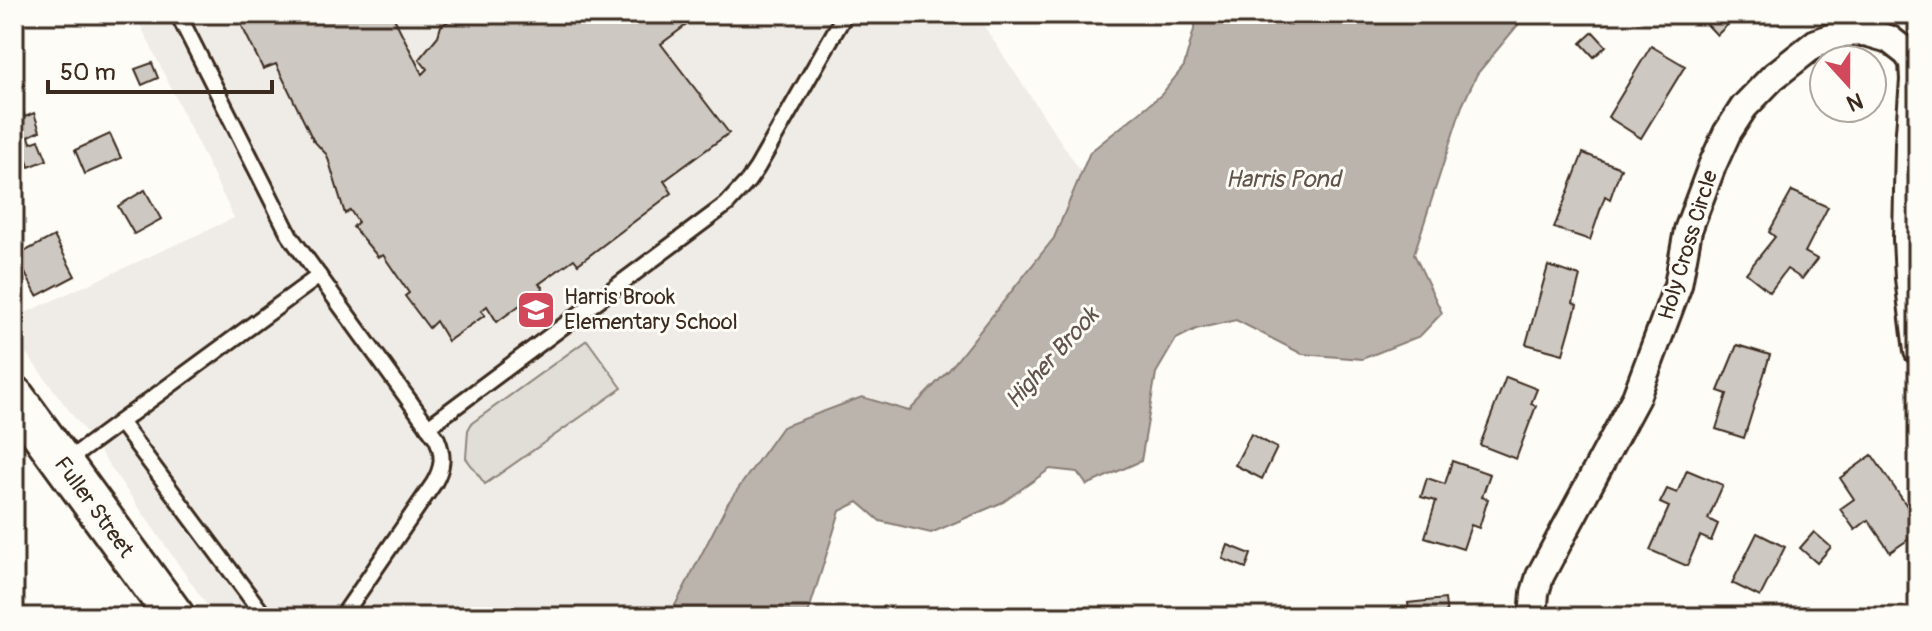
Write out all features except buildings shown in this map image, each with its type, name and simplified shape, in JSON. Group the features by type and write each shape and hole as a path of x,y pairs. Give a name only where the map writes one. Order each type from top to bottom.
{"street":[{"name":"Holy Cross Circle","path":"1533,617 1540,576 1636,397 1678,285 1688,230 1727,133 1744,107 1773,77 1816,43 1844,33 1865,32 1889,39 1913,62 1907,239 1918,351"},
{"name":"Fuller Street","path":"14,396 175,617"}],"lane":[{"path":"178,14 290,236 437,439 443,456 439,474 342,617"},
{"path":"428,427 727,204 757,168 845,14"},
{"path":"63,464 319,276"},
{"path":"120,422 265,617"}],"shaded area":[{"name":"Harris Brook Elementary School","path":"135,14 976,14 1087,181 1078,261 698,617 215,617 98,449 14,337 14,318 234,218"},
{"path":"587,340 622,388 485,484 466,458 468,430 472,423"}],"water":[{"name":"Harris Pond","path":"1195,14 1527,14 1477,74 1462,106 1414,254 1442,313 1420,336 1362,359 1302,354 1236,320 1196,329 1176,339 1156,373 1141,461 1087,485 1077,472 1050,469 1003,502 931,533 880,521 858,502 840,511 807,617 669,617 728,503 782,427 862,397 909,411 949,370 1054,238 1090,152 1161,95 1184,66 1196,22"}],"place":[{"name":"Harris Brook Elementary School","path":"536,310"}],"water label":[{"name":"Higher Brook","path":"1052,358"}]}
